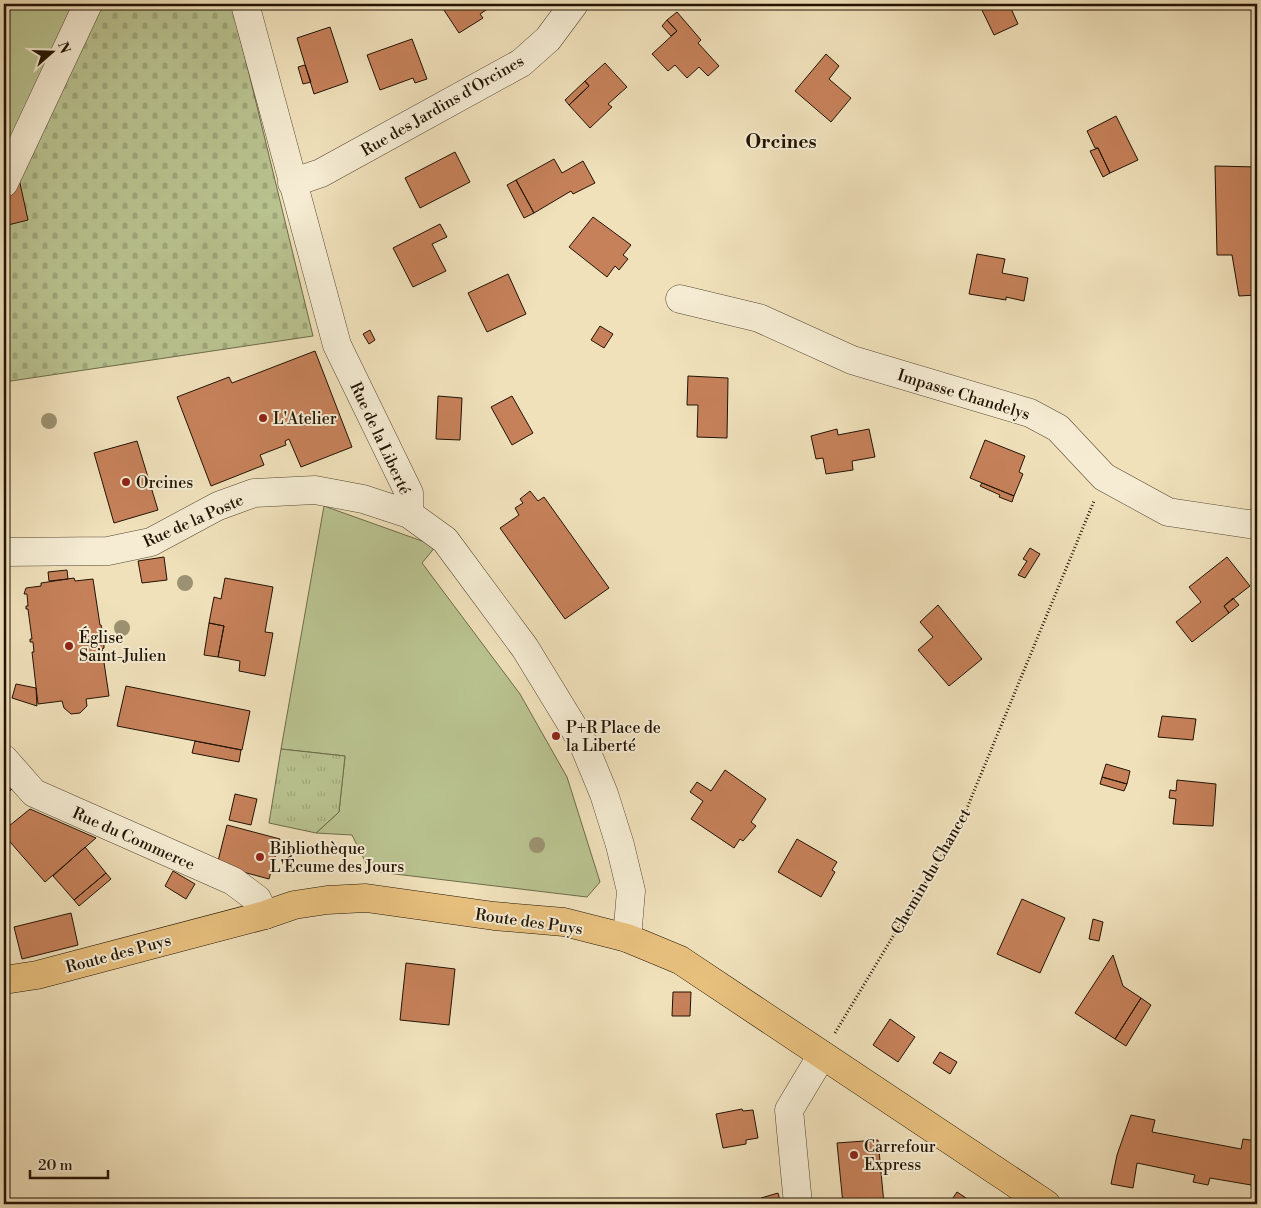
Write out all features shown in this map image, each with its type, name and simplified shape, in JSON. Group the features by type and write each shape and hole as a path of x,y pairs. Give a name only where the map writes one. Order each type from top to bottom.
{"main road":[{"name":"Route des Puys","path":"4,980 37,975 265,915 294,904 328,900 366,898 494,916 564,922 627,938 680,960 1046,1204"}],"street":[{"path":"4,184 88,4"},
{"name":"Rue de la Liberté","path":"245,4 337,345 410,493 409,514 445,540 525,648 583,743 604,794 620,845 631,891 627,938"},
{"name":"Rue des Jardins d'Orcines","path":"292,183 321,173 521,63 548,39 574,4"},
{"name":"Impasse Chandelys","path":"680,299 759,318 852,360 1030,413 1058,428 1104,477 1168,512 1248,524 1257,523"},
{"name":"Rue de la Poste","path":"4,552 108,551 151,542 218,506 254,493 315,490 363,498 409,514"},
{"name":"Rue du Commerce","path":"4,759 34,793 233,881 257,898 265,915"},
{"path":"798,1204 790,1110 822,1055"}],"path":[{"name":"Chemin du Chancet","path":"822,1055 960,826 1104,477"}],"green space":[{"path":"4,4 88,4 4,183"},
{"path":"100,4 232,4 313,336 4,382 4,202"},
{"path":"324,506 436,546 422,563 520,694 567,777 600,882 587,897 370,871 352,835 316,833 339,812 345,756 281,749"},
{"path":"281,749 345,756 339,812 316,833 269,823"}],"building":[{"path":"440,4 495,4 480,14 483,18 459,33"},
{"path":"979,4 1009,4 1018,24 994,35"},
{"path":"677,12 701,40 698,43 719,66 708,76 699,67 687,78 675,65 668,71 652,54 677,31 667,20"},
{"path":"667,20 677,31 671,36 662,26"},
{"path":"330,27 348,82 314,94 297,38"},
{"path":"412,39 427,79 415,83 413,78 380,90 367,55"},
{"path":"826,54 839,66 829,79 851,98 831,122 795,91"},
{"path":"605,63 627,87 608,104 612,107 590,128 569,105 589,86 585,81"},
{"path":"305,65 311,82 303,84 298,67"},
{"path":"585,81 589,86 569,105 565,100"},
{"path":"1116,116 1138,160 1110,173 1087,131"},
{"path":"1098,148 1110,173 1103,177 1090,151"},
{"path":"455,152 470,182 420,208 405,178"},
{"path":"554,159 562,173 583,161 595,183 573,194 571,191 534,213 516,180"},
{"path":"1215,166 1257,167 1257,295 1239,296 1232,255 1217,255"},
{"path":"18,174 28,220 4,226 4,202"},
{"path":"516,180 534,213 524,218 507,185"},
{"path":"593,217 631,245 623,255 628,259 619,270 615,266 607,277 569,247"},
{"path":"440,224 447,237 432,244 446,271 413,287 393,248"},
{"path":"977,254 1005,259 1002,273 1028,278 1024,301 1006,297 1006,300 969,294"},
{"path":"508,274 526,314 487,332 468,293"},
{"path":"600,326 613,334 604,348 591,340"},
{"path":"370,330 375,340 369,344 363,334"},
{"name":"L'Atelier","path":"315,351 352,447 301,467 289,439 285,441 286,445 260,455 264,465 211,486 177,397 229,377 232,383"},
{"path":"688,376 728,378 727,438 697,437 698,405 687,405"},
{"path":"438,396 462,398 460,440 436,439"},
{"path":"512,396 533,433 512,445 491,407"},
{"path":"837,429 838,435 869,429 875,457 852,461 853,470 826,474 823,458 816,459 811,436"},
{"path":"985,440 1025,456 1019,472 1023,474 1014,496 970,478"},
{"name":"Orcines","path":"137,441 158,510 114,523 94,453"},
{"path":"982,483 1014,496 1012,502 980,486"},
{"path":"530,491 538,501 544,497 609,588 565,619 500,528 519,515 515,508 523,503 520,499"},
{"path":"1030,548 1040,554 1025,578 1018,575 1027,561 1023,559"},
{"path":"164,557 167,580 142,583 138,561"},
{"path":"1227,557 1250,586 1224,606 1229,613 1192,642 1176,622 1201,602 1189,587"},
{"path":"67,570 68,579 49,581 48,572"},
{"name":"Église Saint-Julien","path":"74,578 75,581 93,579 102,629 99,630 101,644 104,644 102,649 109,696 86,699 87,706 80,713 71,714 64,708 62,701 38,704 32,652 34,652 33,642 30,642 30,639 32,639 28,609 26,609 26,606 28,606 27,594 24,594 26,588 41,586 41,583"},
{"path":"225,578 273,587 265,632 273,633 265,676 239,671 240,661 218,657 224,626 209,623 214,597 221,599"},
{"path":"1233,598 1239,605 1229,613 1224,606"},
{"path":"938,605 982,659 949,686 918,650 933,637 920,622"},
{"path":"209,623 224,626 218,657 204,655"},
{"path":"16,684 36,688 37,706 12,698"},
{"path":"126,686 250,711 242,750 117,726"},
{"path":"1162,716 1196,719 1193,740 1158,737"},
{"path":"195,741 241,750 239,762 192,753"},
{"path":"1106,764 1130,771 1127,784 1102,777"},
{"path":"725,770 766,799 751,822 756,826 743,841 740,839 734,848 691,819 703,801 690,792 697,782 711,791"},
{"path":"1102,777 1127,784 1124,791 1100,784"},
{"path":"4,779 12,789 4,796"},
{"path":"1177,780 1216,784 1213,826 1173,824 1176,799 1169,798 1170,790 1176,791"},
{"path":"235,794 257,799 251,825 229,820"},
{"path":"30,809 96,838 45,882 4,835 4,830"},
{"path":"227,825 280,839 269,879 217,865"},
{"path":"797,839 837,862 832,870 835,872 821,897 778,872"},
{"path":"85,847 106,873 74,900 53,876"},
{"path":"173,871 195,884 186,899 165,886"},
{"path":"106,873 111,879 79,906 74,900"},
{"path":"1022,899 1065,918 1040,973 997,954"},
{"path":"71,913 78,945 22,959 14,927"},
{"path":"1093,919 1103,922 1099,941 1089,939"},
{"path":"1113,955 1123,986 1141,998 1115,1039 1075,1013"},
{"path":"406,963 455,969 449,1025 400,1020"},
{"path":"673,992 691,992 690,1016 672,1016"},
{"path":"1141,998 1151,1005 1126,1046 1115,1039"},
{"path":"890,1019 915,1037 898,1062 873,1045"},
{"path":"940,1052 957,1062 950,1074 933,1063"},
{"path":"742,1109 743,1111 753,1110 758,1138 746,1140 746,1144 723,1148 716,1114"},
{"path":"1131,1115 1155,1120 1152,1132 1241,1149 1243,1139 1257,1141 1257,1186 1210,1178 1208,1185 1193,1182 1195,1175 1137,1163 1133,1188 1111,1184 1117,1155"},
{"path":"878,1140 884,1204 843,1204 837,1143"},
{"path":"957,1192 975,1204 949,1204"},
{"path":"778,1193 781,1204 762,1204 761,1198"}],"place":[{"name":"L'Atelier","path":"263,418"},
{"name":"Orcines","path":"126,482"},
{"name":"Église Saint-Julien","path":"69,646"},
{"name":"P+R Place de la Liberté","path":"556,736"},
{"name":"Bibliothèque L'Écume des Jours","path":"260,857"},
{"name":"Carrefour Express","path":"854,1155"}],"district":[{"name":"Orcines","path":"781,141"}]}
